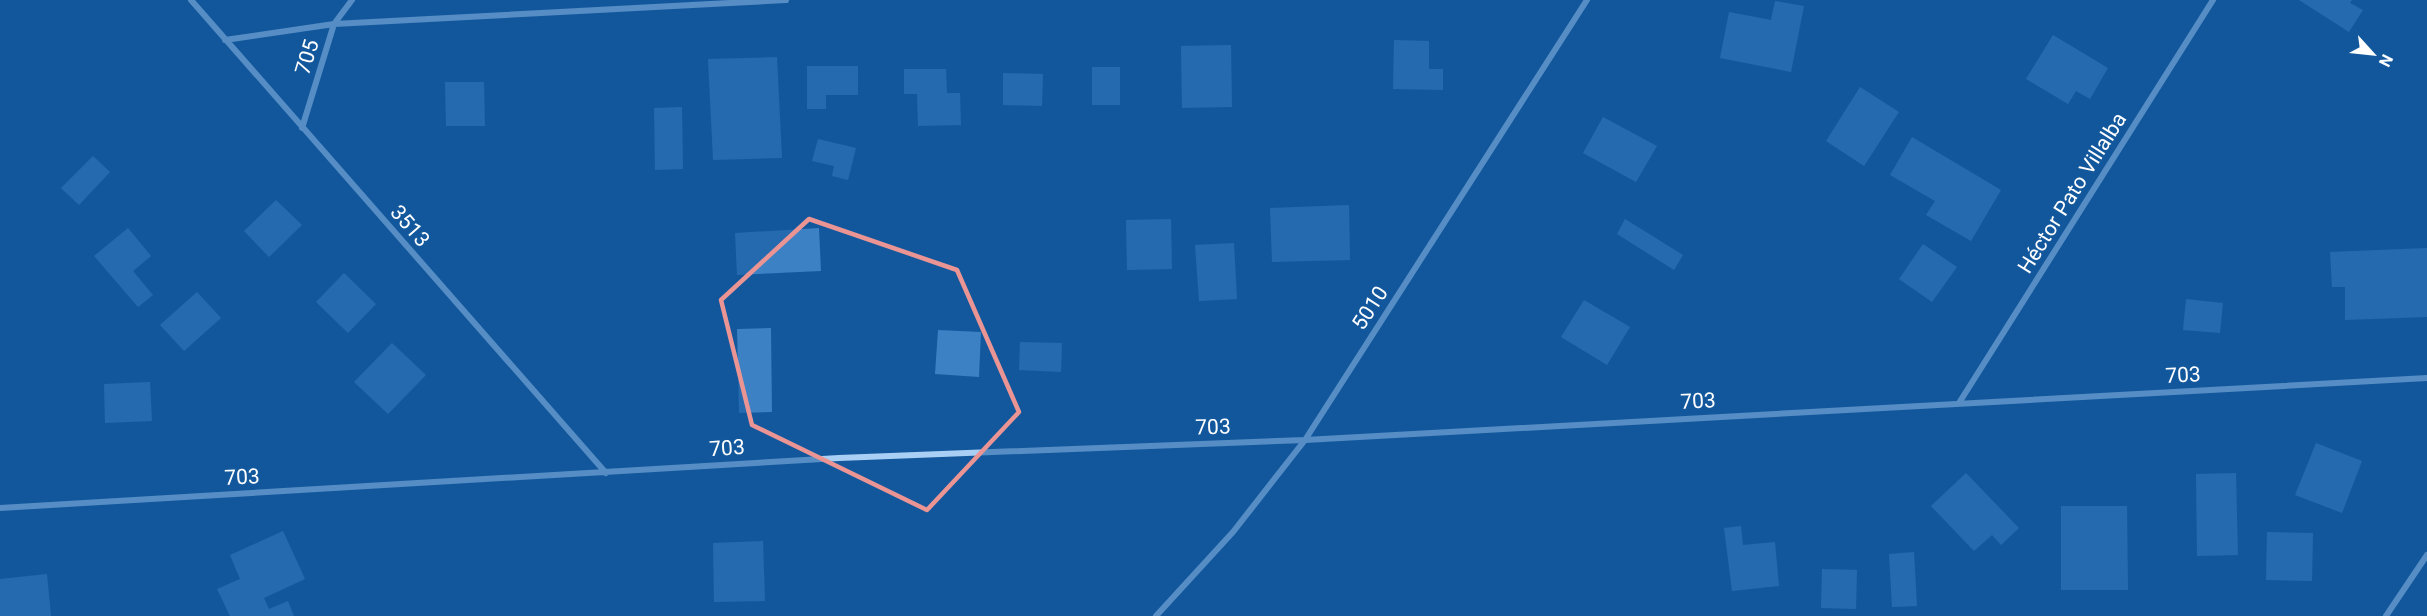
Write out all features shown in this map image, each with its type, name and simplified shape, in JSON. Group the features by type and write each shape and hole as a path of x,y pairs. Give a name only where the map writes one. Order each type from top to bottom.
{"street":[{"name":"3513","path":"191,0 606,472"},
{"name":"705","path":"302,128 334,24 352,0"},
{"path":"225,40 334,24 786,0"},
{"name":"5010","path":"1156,616 1233,532 1305,440 1587,0"},
{"name":"Héctor Pato Villalba","path":"1959,403 2213,0"},
{"name":"703","path":"0,508 839,458 1305,440 2427,378"},
{"path":"2386,616 2427,555"}],"highlighted area":[{"path":"809,219 957,270 1019,412 927,510 752,425 721,300"}],"building":[{"path":"2299,0 2352,0 2350,3 2363,10 2349,32"},
{"path":"1775,1 1804,6 1791,72 1720,58 1729,12 1771,20"},
{"path":"2053,35 2108,68 2090,99 2076,91 2068,104 2026,79"},
{"path":"1394,40 1429,41 1429,69 1443,69 1443,90 1393,89"},
{"path":"1231,45 1232,107 1182,108 1181,46"},
{"path":"777,57 782,158 713,160 708,59"},
{"path":"807,66 858,66 858,95 826,95 826,109 807,109"},
{"path":"1092,67 1120,67 1120,105 1092,105"},
{"path":"904,69 946,69 947,93 960,93 961,125 918,126 917,94 904,94"},
{"path":"1003,73 1043,74 1042,106 1003,105"},
{"path":"445,82 484,82 485,126 446,126"},
{"path":"1860,87 1899,112 1864,166 1826,141"},
{"path":"682,107 683,169 655,170 654,108"},
{"path":"1603,117 1657,146 1636,182 1583,153"},
{"path":"1912,137 2001,190 1971,241 1926,215 1935,201 1890,175"},
{"path":"818,139 856,148 848,180 832,176 834,166 812,161"},
{"path":"93,156 110,172 79,205 61,188"},
{"path":"276,200 302,225 269,257 244,231"},
{"path":"1349,205 1350,260 1272,262 1270,208"},
{"path":"1171,219 1172,269 1127,270 1126,220"},
{"path":"1625,219 1683,255 1674,270 1617,234"},
{"path":"128,228 151,256 133,271 153,295 138,307 94,256"},
{"path":"819,228 821,271 737,275 735,233"},
{"path":"1234,243 1237,299 1199,301 1195,245"},
{"path":"1923,244 1957,267 1932,302 1899,279"},
{"path":"2427,248 2427,317 2345,320 2345,287 2332,287 2330,252"},
{"path":"344,273 376,304 348,333 316,302"},
{"path":"197,292 221,318 184,351 160,325"},
{"path":"2186,299 2223,303 2220,333 2183,330"},
{"path":"1584,300 1630,327 1607,365 1561,337"},
{"path":"771,328 772,412 739,413 737,329"},
{"path":"938,330 981,332 979,377 935,374"},
{"path":"1020,342 1062,343 1061,372 1019,370"},
{"path":"392,343 426,375 388,414 354,382"},
{"path":"150,382 152,421 105,423 104,384"},
{"path":"2316,443 2362,461 2342,513 2295,495"},
{"path":"1966,473 2019,528 2001,545 1992,535 1974,551 1931,506"},
{"path":"2236,473 2238,555 2197,556 2196,474"},
{"path":"2061,506 2127,506 2128,590 2061,590"},
{"path":"1741,526 1743,545 1775,542 1779,586 1732,591 1724,528"},
{"path":"283,531 305,579 264,598 269,609 288,601 294,616 230,616 217,589 240,579 230,555"},
{"path":"2267,532 2313,533 2312,581 2266,580"},
{"path":"763,541 765,601 714,602 713,543"},
{"path":"1914,552 1917,606 1892,607 1889,554"},
{"path":"1822,569 1857,570 1856,609 1821,608"},
{"path":"47,574 51,616 0,616 0,579"}]}
